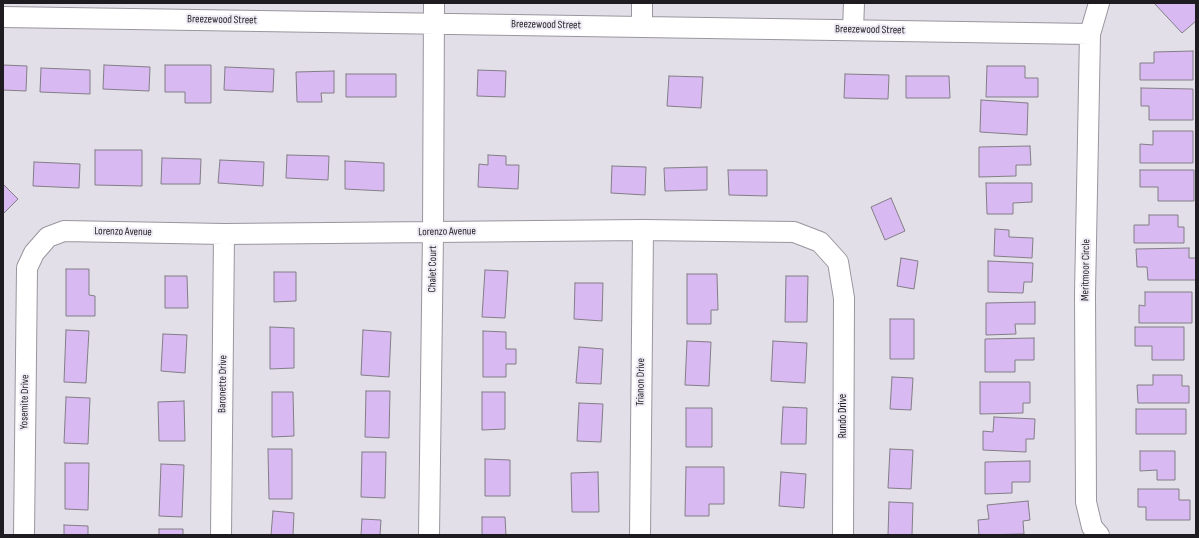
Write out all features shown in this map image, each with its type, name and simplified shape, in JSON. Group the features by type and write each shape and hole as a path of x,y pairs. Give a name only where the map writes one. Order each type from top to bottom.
{"street":[{"name":"Chalet Court","path":"429,535 434,3"},
{"path":"642,3 642,27"},
{"path":"853,30 854,3"},
{"name":"Meritmoor Circle","path":"1099,3 1090,34 1085,294 1086,502 1092,527 1099,535"},
{"name":"Breezewood Street","path":"10,12 225,12 434,24 1090,34"},
{"name":"Lorenzo Avenue","path":"27,268 34,253 48,237 64,231 224,234 643,230 794,232 820,242 838,262 844,298"},
{"name":"Trianon Drive","path":"640,535 643,230"},
{"name":"Baronette Drive","path":"221,535 224,234"},
{"name":"Yosemite Drive","path":"24,535 27,268"},
{"name":"Rundo Drive","path":"843,535 844,298"}],"building":[{"path":"1154,3 1194,3 1196,5 1196,21 1182,33"},
{"path":"1193,51 1193,80 1140,80 1140,63 1154,63 1154,52"},
{"path":"3,65 27,66 26,91 3,90"},
{"path":"104,65 150,67 149,91 103,89"},
{"path":"165,65 211,65 211,103 185,103 185,92 165,92"},
{"path":"987,66 1025,66 1025,78 1038,78 1038,97 986,97"},
{"path":"225,67 274,69 273,92 224,90"},
{"path":"41,68 90,70 90,94 40,92"},
{"path":"478,70 506,71 505,97 477,96"},
{"path":"334,71 334,93 321,93 322,102 297,102 296,72"},
{"path":"346,74 396,74 396,97 346,97"},
{"path":"845,74 889,75 888,99 844,98"},
{"path":"669,76 703,77 701,108 667,106"},
{"path":"906,76 949,76 950,98 906,98"},
{"path":"1141,88 1193,89 1193,120 1149,120 1149,106 1141,106"},
{"path":"981,100 1028,103 1027,135 980,132"},
{"path":"1153,131 1193,131 1193,163 1140,163 1140,144 1153,145"},
{"path":"1030,146 1031,165 1016,165 1016,176 979,177 979,147"},
{"path":"95,150 142,150 142,186 95,185"},
{"path":"287,155 329,156 328,180 286,178"},
{"path":"488,155 506,156 506,165 519,165 518,189 478,187 479,164 488,165"},
{"path":"162,158 201,159 200,184 161,184"},
{"path":"220,160 264,162 263,186 218,183"},
{"path":"345,161 384,163 384,191 345,189"},
{"path":"34,162 80,164 79,188 33,186"},
{"path":"612,166 646,167 645,195 611,193"},
{"path":"707,167 707,190 665,191 664,168"},
{"path":"728,170 767,170 767,196 729,195"},
{"path":"1140,170 1194,170 1194,201 1158,201 1158,187 1140,187"},
{"path":"986,183 1032,183 1032,202 1013,203 1013,214 987,214"},
{"path":"3,184 18,199 3,214"},
{"path":"891,198 905,231 885,240 871,207"},
{"path":"1149,215 1178,215 1178,227 1184,227 1184,243 1134,243 1134,225 1149,225"},
{"path":"995,229 1009,230 1009,237 1033,238 1032,258 994,256"},
{"path":"1189,248 1189,258 1196,258 1196,280 1148,280 1147,267 1137,267 1136,249"},
{"path":"901,258 918,261 914,289 897,286"},
{"path":"988,261 1033,263 1032,282 1024,282 1023,293 988,292"},
{"path":"66,269 89,269 89,295 95,296 95,316 66,316"},
{"path":"485,270 508,271 505,318 482,317"},
{"path":"274,272 296,272 296,301 274,302"},
{"path":"687,274 717,274 718,310 711,310 711,324 687,324"},
{"path":"165,276 187,276 188,308 165,308"},
{"path":"786,276 808,276 807,322 785,322"},
{"path":"575,283 603,283 602,321 574,319"},
{"path":"1145,292 1192,292 1192,323 1139,323 1139,305 1145,306"},
{"path":"1035,302 1035,324 1015,324 1016,334 986,335 986,303"},
{"path":"890,319 914,319 914,359 890,359"},
{"path":"270,327 294,328 294,368 270,369"},
{"path":"1135,327 1184,327 1184,360 1152,360 1152,346 1135,346"},
{"path":"66,330 89,331 86,383 64,382"},
{"path":"363,330 391,332 389,377 361,375"},
{"path":"483,331 506,332 506,349 516,349 516,364 506,364 506,377 483,377"},
{"path":"163,334 187,335 185,373 161,371"},
{"path":"1034,338 1034,360 1015,360 1015,372 985,372 985,339"},
{"path":"687,341 711,342 709,386 685,385"},
{"path":"773,341 807,343 805,383 771,381"},
{"path":"579,347 603,349 601,384 576,383"},
{"path":"1153,375 1182,375 1182,386 1189,386 1189,403 1138,403 1137,385 1153,385"},
{"path":"892,377 913,378 911,410 890,409"},
{"path":"980,382 1030,382 1030,403 1023,403 1023,413 980,414"},
{"path":"366,391 390,391 389,438 365,437"},
{"path":"272,392 293,392 294,436 272,437"},
{"path":"482,392 505,392 505,429 482,430"},
{"path":"66,397 90,398 88,444 64,443"},
{"path":"184,401 185,441 159,441 158,402"},
{"path":"579,403 603,404 601,442 577,441"},
{"path":"783,407 807,408 806,444 781,444"},
{"path":"686,408 712,408 712,447 686,447"},
{"path":"1136,409 1186,409 1186,434 1136,434"},
{"path":"994,417 1035,419 1034,439 1026,439 1026,452 983,450 983,431 993,432"},
{"path":"268,449 292,449 292,499 269,499"},
{"path":"890,449 913,450 911,489 888,488"},
{"path":"1140,451 1175,451 1175,480 1157,480 1157,470 1140,471"},
{"path":"362,452 386,452 385,498 361,497"},
{"path":"485,459 510,460 510,496 485,496"},
{"path":"1030,461 1030,482 1012,482 1012,493 985,494 985,462"},
{"path":"65,463 89,463 88,510 65,509"},
{"path":"161,464 184,465 182,517 159,516"},
{"path":"686,467 724,467 724,504 709,504 709,516 685,516"},
{"path":"598,472 599,512 572,512 571,473"},
{"path":"781,472 806,474 804,508 779,506"},
{"path":"1138,489 1179,489 1179,500 1190,500 1190,520 1146,520 1146,507 1138,507"},
{"path":"1028,501 1030,520 1023,521 1024,534 979,535 978,520 989,519 987,505"},
{"path":"889,502 913,503 912,535 888,535"},
{"path":"273,511 294,513 293,535 271,535"},
{"path":"482,517 505,517 506,535 482,535"},
{"path":"362,519 381,520 380,535 361,535"},
{"path":"64,525 88,526 88,535 64,535"},
{"path":"159,529 183,529 183,535 159,535"}]}
